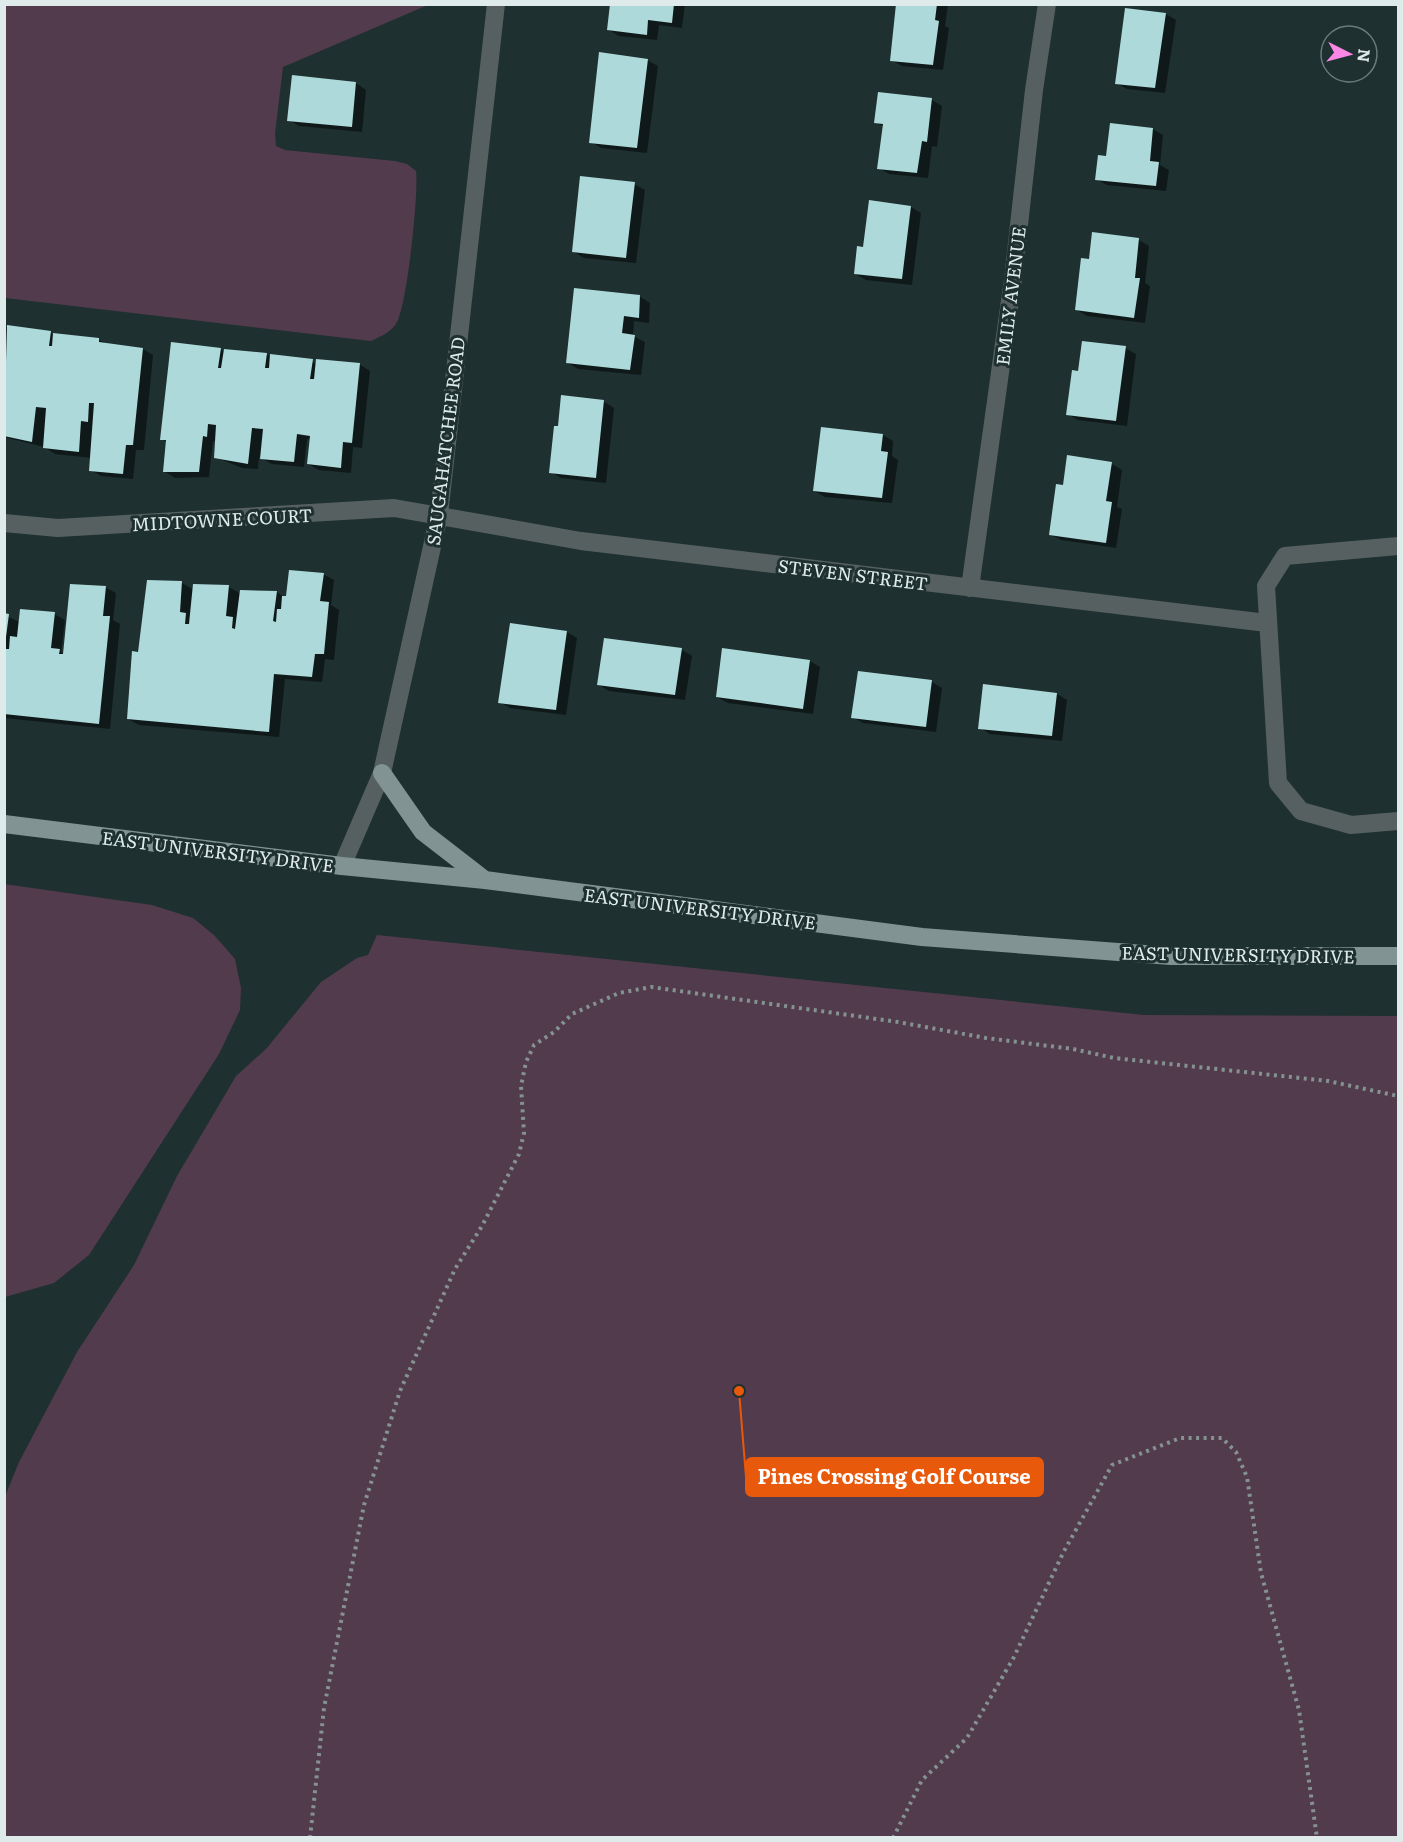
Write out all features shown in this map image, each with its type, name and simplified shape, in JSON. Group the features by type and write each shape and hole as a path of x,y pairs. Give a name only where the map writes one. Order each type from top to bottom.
{"main road":[{"path":"382,773 423,832 485,880"},
{"name":"EAST UNIVERSITY DRIVE","path":"4,824 342,866 485,880 922,937 1171,956 1398,956"}],"street":[{"name":"SAUGAHATCHEE ROAD","path":"342,866 382,773 440,515 496,4"},
{"name":"EMILY AVENUE","path":"970,588 1013,279 1034,90 1047,4"},
{"name":"MIDTOWNE COURT","path":"4,523 58,528 394,508 440,515"},
{"name":"STEVEN STREET","path":"440,515 581,541 1267,623"},
{"path":"1398,546 1285,556 1266,586 1278,783 1301,812 1351,825 1398,821"}],"path":[{"path":"310,1838 324,1708 339,1621 364,1505 400,1390 454,1269 482,1226 519,1154 524,1133 521,1086 526,1062 534,1045 554,1032 572,1014 619,993 651,987 898,1022 986,1038 1073,1049 1114,1058 1328,1081 1398,1096"},
{"path":"892,1838 922,1780 967,1738 1014,1657 1063,1553 1112,1465 1180,1438 1222,1438 1236,1452 1247,1477 1261,1573 1299,1710 1317,1838"}],"shaded area":[{"path":"5,4 428,5 283,67 275,134 276,146 285,150 395,161 407,164 416,171 416,201 405,294 395,325 371,341 5,298"},
{"path":"4,884 152,905 193,918 214,935 235,959 241,988 240,1010 219,1054 89,1255 54,1283 5,1297"},
{"path":"377,935 1144,1015 1398,1016 1398,1837 5,1837 4,1499 19,1462 77,1352 134,1265 177,1176 236,1076 266,1049 321,982 357,958 368,955"}],"building":[{"path":"610,4 674,4 672,23 648,20 647,35 607,30"},
{"path":"896,4 937,4 935,20 939,21 933,65 890,61"},
{"path":"1125,8 1166,13 1155,88 1115,84"},
{"path":"599,52 648,59 637,148 589,143"},
{"path":"292,75 356,82 352,127 287,121"},
{"path":"878,92 932,98 927,142 922,141 917,173 877,169 883,124 874,123"},
{"path":"1110,123 1153,128 1150,161 1159,162 1156,186 1095,180 1098,155 1106,156"},
{"path":"580,176 635,182 626,258 572,252"},
{"path":"869,200 911,206 902,279 854,274 857,246 863,247"},
{"path":"1092,232 1139,238 1135,278 1140,278 1134,318 1075,310 1081,258 1089,259"},
{"path":"574,288 640,295 639,318 624,316 622,333 635,335 630,370 566,363"},
{"path":"7,325 51,331 49,346 52,346 53,333 99,338 99,342 143,348 133,445 126,445 123,474 89,471 94,403 89,403 88,422 81,421 79,452 43,448 46,408 36,407 32,442 4,436"},
{"path":"1082,341 1126,346 1116,421 1066,415 1072,370 1078,371"},
{"path":"171,342 221,348 218,368 221,368 224,349 267,353 265,368 269,368 270,354 313,359 310,379 314,379 316,359 360,363 352,443 343,442 341,468 307,464 310,436 297,434 294,462 260,459 263,429 252,428 248,464 214,458 216,425 208,424 207,437 203,436 199,472 163,472 166,440 160,440"},
{"path":"561,395 604,400 596,478 549,473 554,426 558,426"},
{"path":"821,427 883,434 881,451 888,452 882,498 813,491"},
{"path":"1067,455 1112,462 1106,501 1112,502 1106,543 1049,535 1056,484 1063,485"},
{"path":"289,570 324,573 320,601 329,602 324,654 315,654 312,677 274,674 269,732 127,719 132,651 138,652 147,580 182,581 180,612 186,613 185,624 189,624 193,584 229,585 226,616 233,617 232,628 235,629 240,590 277,591 273,621 276,622 277,609 281,609 282,596 286,596"},
{"path":"70,584 106,586 103,616 110,616 99,724 4,714 4,649 9,649 10,636 17,637 20,609 55,612 51,648 60,649 59,654 63,654"},
{"path":"4,613 9,614 6,637 4,637"},
{"path":"510,623 567,631 556,710 498,703"},
{"path":"604,638 682,648 675,695 597,685"},
{"path":"722,648 810,660 803,709 716,697"},
{"path":"858,671 932,680 926,727 851,718"},
{"path":"983,684 1057,693 1052,736 978,729"}],"place":[{"name":"Pines Crossing Golf Course","path":"739,1391"}]}
